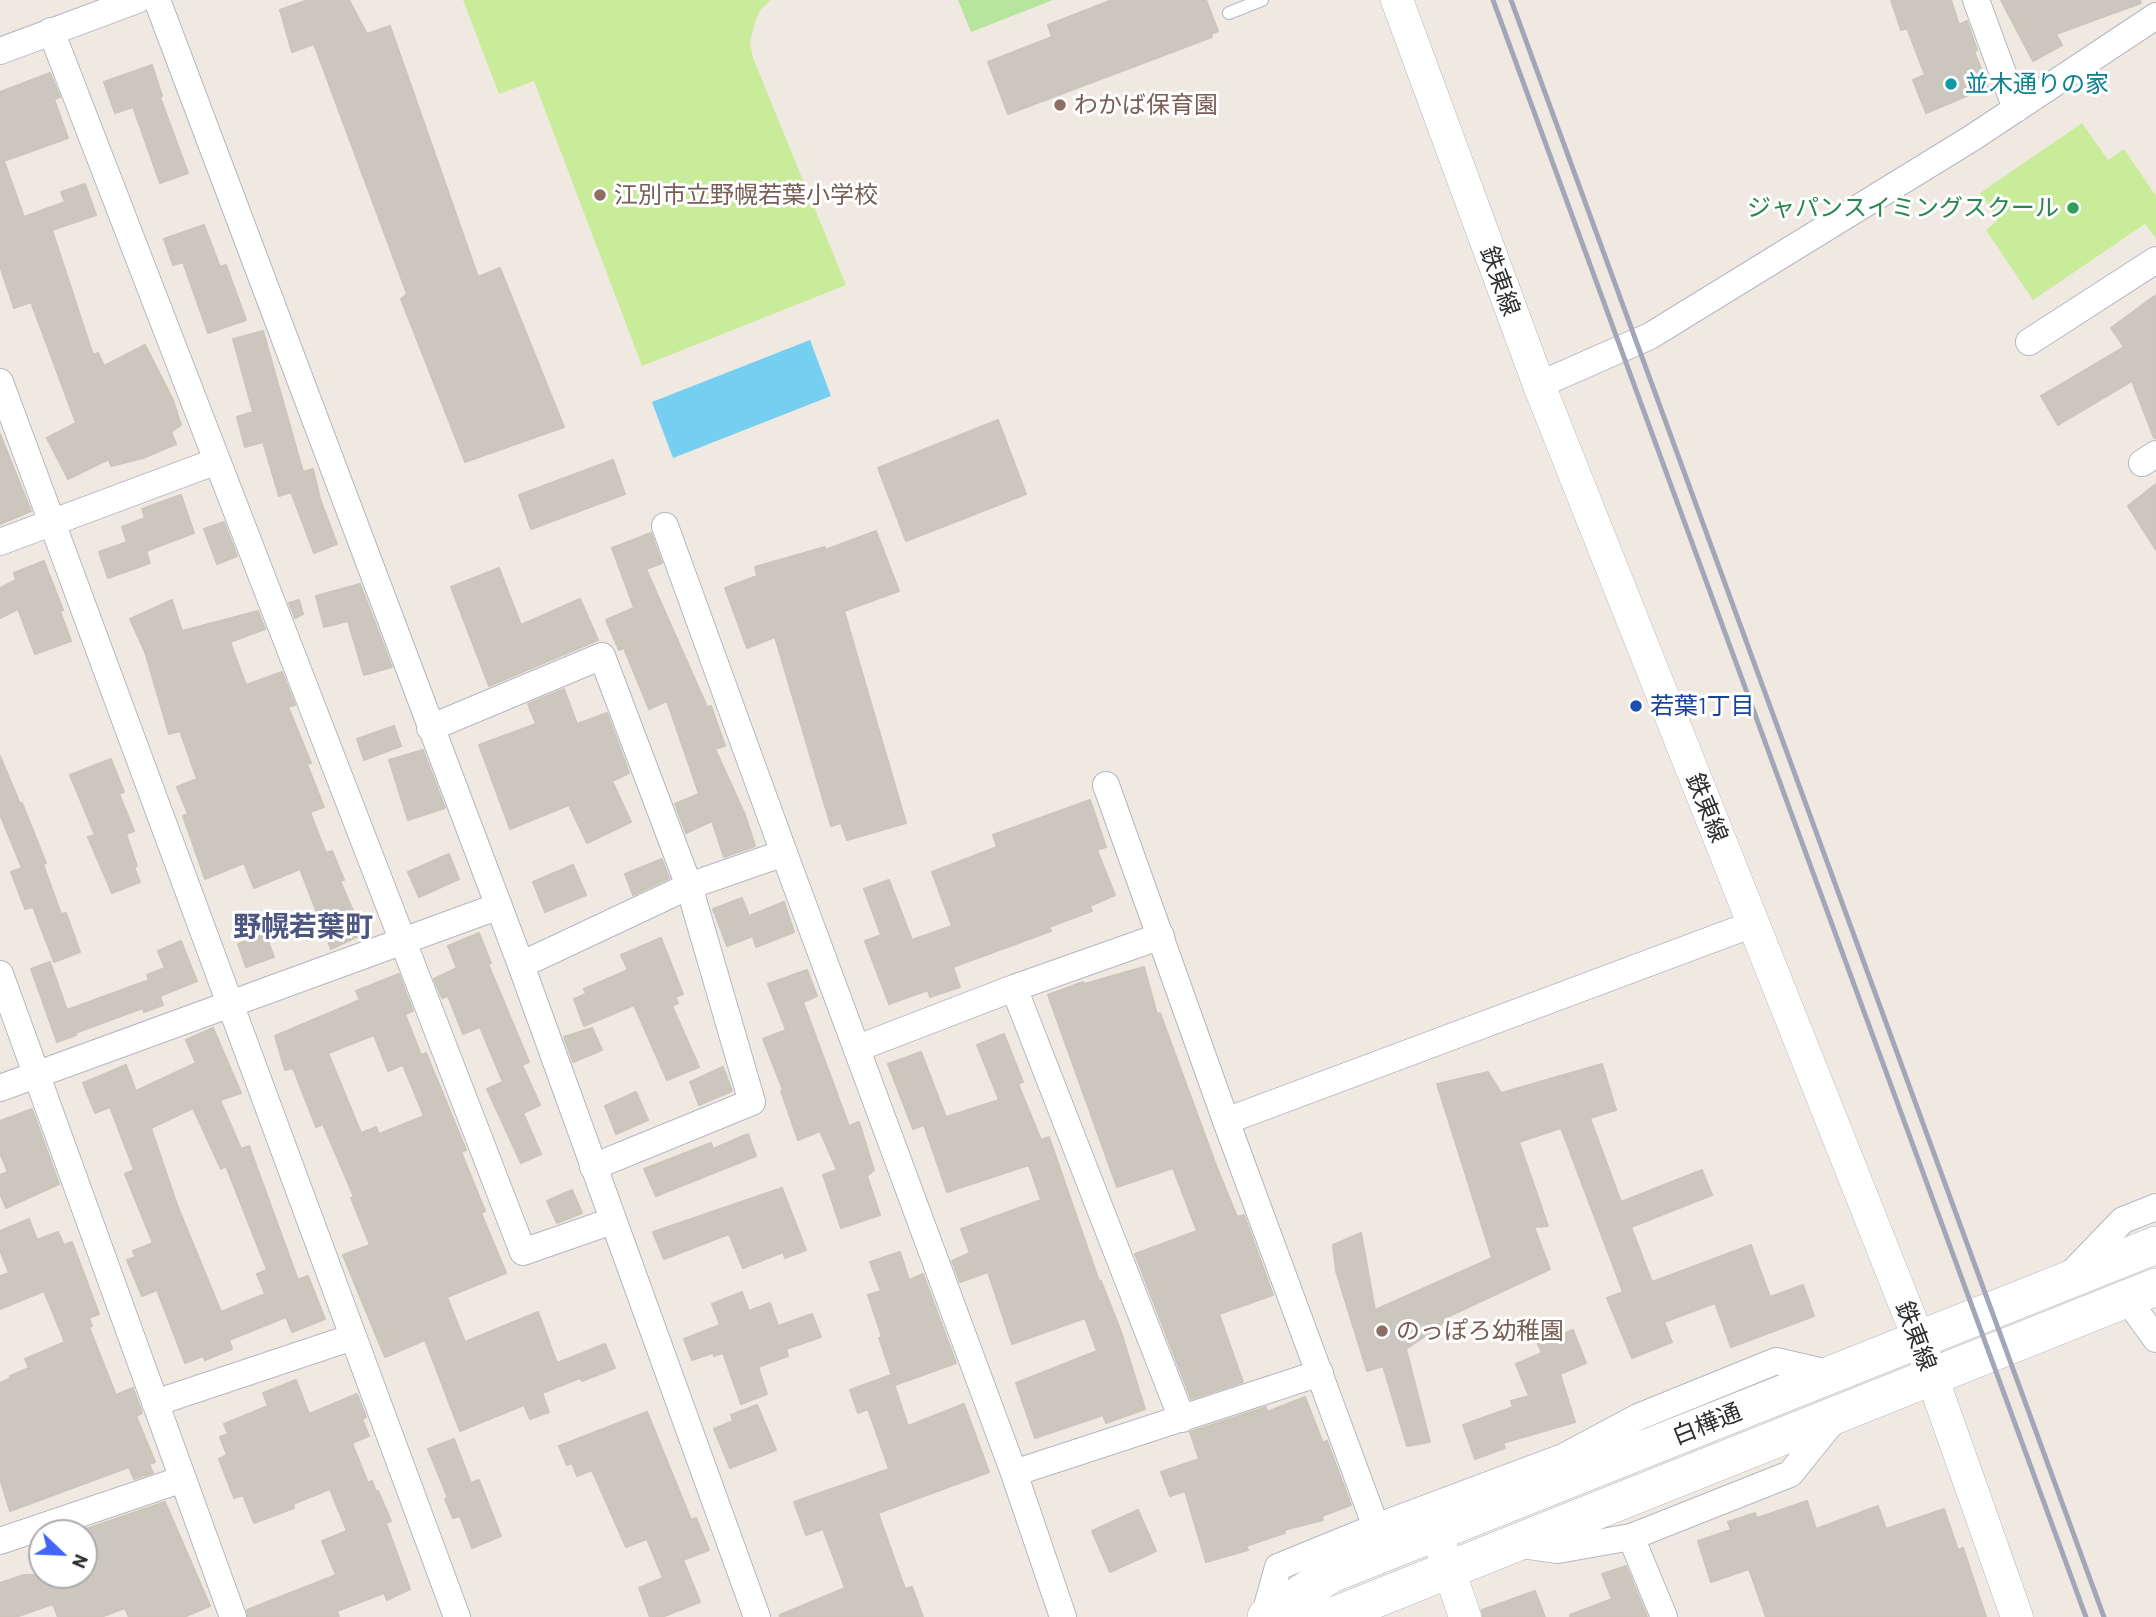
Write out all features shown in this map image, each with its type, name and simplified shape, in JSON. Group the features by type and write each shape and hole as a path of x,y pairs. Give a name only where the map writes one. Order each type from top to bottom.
{"main road":[{"name":"白樺通","path":"1265,1617 1331,1574 2156,1245"},
{"name":"白樺通","path":"1289,1617 1336,1615 2142,1293"}],"street":[{"path":"0,51 51,32 102,6 137,0"},
{"path":"157,0 521,965 757,1617"},
{"name":"鉄東線","path":"1397,0 1539,385 1919,1340 2017,1617"},
{"path":"1976,0 2016,109"},
{"path":"1539,385 1650,336 2016,109 2156,16"},
{"path":"51,32 523,1252 612,1221"},
{"path":"2029,342 2156,260"},
{"path":"0,382 457,1617"},
{"path":"0,542 217,461"},
{"path":"665,526 1014,1473 1063,1617"},
{"path":"430,728 602,656 689,886 752,1102 593,1167"},
{"path":"1106,785 1226,1121 1376,1527"},
{"path":"521,965 689,886 784,853"},
{"path":"0,1088 499,906"},
{"path":"1226,1121 1753,924"},
{"path":"858,1048 1014,988 1161,936"},
{"path":"0,974 233,1617"},
{"path":"1014,988 1182,1419"},
{"path":"2062,1282 2123,1220 2156,1207"},
{"path":"2142,1293 2156,1339"},
{"path":"155,1403 353,1336"},
{"path":"1265,1617 1278,1567 1563,1457 1638,1417 1776,1361 1832,1374"},
{"path":"1014,1473 1320,1373"},
{"path":"1513,1544 1559,1550 1631,1537 1790,1474 1838,1415"},
{"path":"0,1541 183,1479"},
{"path":"1436,1532 1465,1617"},
{"path":"1631,1537 1664,1617"}],"lane":[{"path":"1229,13 1262,0"}],"green space":[{"path":"463,0 771,0 760,10 754,25 750,43 753,58 846,285 642,366 534,81 499,94"},
{"path":"958,0 1053,0 971,32"},
{"name":"ジャパンスイミングスクール","path":"2082,123 2108,160 2124,149 2156,196 2156,239 2145,224 2033,300 1986,230 1998,220 1980,193"}],"water":[{"path":"810,340 831,396 673,458 652,402"}],"building":[{"path":"308,0 349,0 367,34 390,26 478,277 500,268 564,427 465,462 401,299 407,294 314,44 292,52 280,10"},
{"path":"1112,0 1206,0 1218,31 1211,34 1212,37 1008,114 988,62 1052,37 1048,25"},
{"path":"1891,0 1951,0 1959,25 1967,21 1977,50 1974,51 1988,87 1926,113 1913,80 1925,75 1907,28 1901,30"},
{"path":"2001,0 2140,0 2141,3 2056,34 2062,45 2033,61"},
{"path":"152,65 162,96 160,97 188,173 160,183 133,107 115,113 104,82"},
{"path":"50,73 60,97 54,99 68,138 4,161 24,217 65,202 61,192 85,184 96,215 52,230 93,355 98,353 104,366 145,345 173,400 181,425 171,432 176,444 143,458 111,466 109,459 68,479 47,438 76,423 31,302 14,308 0,266 0,92"},
{"path":"204,225 220,267 226,265 246,320 208,333 183,262 173,265 164,239"},
{"path":"2156,295 2156,438 2132,381 2058,425 2041,396 2124,347 2111,328"},
{"path":"263,331 303,472 313,469 320,499 337,544 314,553 291,492 279,496 263,442 245,447 237,417 253,412 233,339"},
{"path":"998,420 1026,494 906,541 878,468"},
{"path":"0,434 31,511 0,524"},
{"path":"613,460 625,494 531,529 519,495"},
{"path":"2156,484 2156,550 2128,506"},
{"path":"181,495 194,533 146,551 150,563 108,578 99,552 127,542 122,527 145,518 142,509"},
{"path":"224,522 237,556 217,564 204,529"},
{"path":"876,531 899,591 844,611 906,823 847,840 841,823 831,826 775,637 747,648 725,588 757,576 755,567 825,547 825,550"},
{"path":"651,533 662,563 646,569 707,707 711,706 725,746 715,749 745,815 755,846 724,857 712,821 686,833 675,804 699,794 667,701 649,709 624,648 619,650 606,620 634,608 612,548"},
{"path":"44,561 63,610 60,611 71,641 35,654 18,609 0,618 0,588 16,580 14,573"},
{"path":"499,568 521,625 580,599 598,640 489,686 451,587"},
{"path":"360,584 392,667 364,675 348,621 324,627 316,596"},
{"path":"172,600 182,631 258,611 265,629 230,642 246,685 282,672 295,705 288,707 311,763 307,764 324,807 310,812 326,853 332,851 344,880 340,881 363,934 331,949 300,869 254,888 244,863 205,879 183,816 188,814 177,787 197,779 180,731 169,734 145,652 130,619"},
{"path":"299,600 303,614 295,618 289,603"},
{"path":"564,689 577,724 607,713 629,773 612,781 631,822 587,843 569,805 510,829 479,745 536,724 528,704"},
{"path":"394,726 401,746 364,760 357,739"},
{"path":"423,750 445,808 408,820 389,760"},
{"path":"0,756 46,863 43,864 61,914 66,913 80,952 54,962 33,907 25,909 11,872 22,868 0,814"},
{"path":"111,759 124,792 119,794 134,831 126,834 140,882 112,893 88,837 95,835 70,775"},
{"path":"1090,800 1106,847 1097,850 1115,895 1090,906 1092,911 1049,927 1051,931 953,967 960,987 930,997 928,990 889,1004 865,941 881,935 864,889 889,880 912,940 952,926 932,872 997,847 993,835"},
{"path":"449,854 459,879 419,897 408,872"},
{"path":"662,859 669,878 633,895 625,874"},
{"path":"573,865 586,895 545,912 533,882"},
{"path":"742,898 749,916 784,902 794,932 756,947 753,936 727,946 713,909"},
{"path":"479,933 491,963 488,964 529,1062 522,1065 540,1105 523,1113 541,1154 521,1163 487,1089 503,1082 480,1027 463,1034 448,996 442,998 434,979 457,968 448,946"},
{"path":"265,934 274,957 246,967 238,944"},
{"path":"661,938 683,994 675,997 678,1003 672,1006 699,1067 667,1080 634,1005 584,1026 574,999 586,994 584,989 628,970 621,955"},
{"path":"181,941 197,981 160,996 163,1005 144,1012 143,1008 57,1042 31,969 50,962 67,1010 149,980 147,975 165,968 158,951"},
{"path":"1144,967 1157,1014 1160,1013 1217,1168 1237,1217 1244,1215 1273,1295 1219,1314 1243,1382 1191,1399 1135,1254 1197,1231 1173,1168 1117,1187 1048,995 1083,982 1084,984"},
{"path":"807,970 817,996 803,1002 849,1126 859,1122 874,1170 867,1176 880,1215 841,1228 823,1175 837,1170 820,1131 798,1140 781,1091 783,1090 763,1039 786,1030 768,984"},
{"path":"399,974 413,1011 405,1014 421,1055 426,1053 466,1150 461,1152 485,1211 481,1213 506,1273 447,1297 465,1342 538,1312 557,1363 605,1344 615,1368 542,1393 549,1412 530,1419 524,1405 460,1431 425,1340 385,1357 343,1255 370,1245 351,1198 354,1197 323,1124 316,1127 293,1068 285,1070 275,1036 360,1000 356,991","holes":["374,1035 388,1071 403,1065 424,1116 379,1134 376,1127 361,1133 328,1053"]},
{"path":"213,1028 241,1093 220,1100 241,1149 249,1146 298,1280 308,1276 325,1319 292,1332 286,1317 229,1340 232,1349 205,1360 203,1356 185,1363 157,1290 142,1296 127,1260 136,1257 133,1251 153,1243 125,1174 134,1170 110,1107 95,1113 83,1083 126,1065 136,1091 196,1063 186,1040","holes":["193,1108 221,1169 226,1166 267,1270 257,1274 265,1294 221,1312 177,1205 151,1128"]},
{"path":"592,1028 602,1050 573,1062 564,1037"},
{"path":"1004,1034 1023,1082 1018,1084 1041,1140 1049,1137 1099,1281 1120,1329 1145,1409 1106,1423 1103,1415 1035,1438 1016,1383 1097,1351 1085,1318 1012,1344 988,1272 960,1282 952,1261 970,1253 961,1229 1041,1200 1029,1165 947,1192 924,1125 913,1129 888,1064 921,1052 946,1117 999,1100 977,1045"},
{"path":"1602,1064 1616,1110 1590,1118 1621,1202 1702,1170 1712,1195 1631,1227 1652,1282 1751,1245 1770,1297 1803,1285 1814,1316 1731,1347 1715,1303 1664,1322 1672,1342 1632,1358 1607,1298 1623,1292 1561,1128 1519,1142 1548,1226 1534,1227 1550,1269 1445,1318 1441,1325 1406,1349 1430,1442 1407,1446 1383,1366 1367,1371 1336,1271 1333,1245 1361,1233 1375,1310 1492,1258 1437,1084 1488,1072 1501,1093"},
{"path":"723,1067 732,1091 699,1105 690,1082"},
{"path":"636,1092 648,1120 616,1134 605,1106"},
{"path":"32,1109 59,1184 6,1208 0,1193 0,1175 8,1172 0,1153 0,1121"},
{"path":"748,1134 756,1156 656,1196 644,1169 711,1143 713,1149"},
{"path":"782,1188 806,1250 785,1258 783,1252 743,1268 729,1234 664,1259 653,1232"},
{"path":"572,1190 582,1213 557,1223 547,1201"},
{"path":"29,1219 37,1240 58,1232 64,1245 72,1242 99,1314 89,1318 92,1326 89,1327 116,1395 133,1388 142,1413 136,1416 155,1462 149,1464 153,1473 134,1479 129,1467 10,1511 0,1479 0,1383 29,1368 25,1359 65,1342 44,1291 0,1309 0,1276 9,1273 0,1250 0,1231"},
{"path":"900,1252 909,1280 923,1274 956,1363 895,1385 868,1295 881,1291 870,1262"},
{"path":"742,1292 749,1311 770,1303 778,1326 812,1314 821,1337 786,1349 788,1356 758,1367 767,1394 741,1404 723,1353 714,1356 713,1353 692,1360 684,1339 720,1325 712,1304"},
{"path":"1573,1330 1586,1363 1560,1374 1575,1422 1503,1443 1505,1448 1475,1459 1463,1425 1513,1407 1511,1401 1529,1396 1516,1364 1542,1353 1538,1344"},
{"path":"891,1375 908,1426 964,1404 989,1472 878,1513 905,1589 912,1587 923,1617 780,1617 845,1588 823,1529 806,1535 794,1502 889,1469 868,1409 858,1413 850,1390"},
{"path":"296,1380 309,1414 357,1394 366,1417 362,1419 369,1436 352,1443 368,1483 372,1481 391,1521 386,1523 410,1589 387,1600 384,1593 337,1611 339,1617 248,1617 247,1610 336,1575 322,1541 347,1531 330,1489 293,1504 294,1508 254,1523 243,1495 234,1498 219,1459 227,1455 220,1437 228,1434 224,1424 268,1406 263,1393"},
{"path":"1305,1397 1323,1443 1327,1441 1351,1505 1322,1516 1323,1520 1284,1530 1285,1533 1246,1546 1248,1550 1206,1562 1185,1491 1170,1496 1161,1472 1199,1459 1190,1432 1266,1407 1267,1412"},
{"path":"757,1405 776,1450 730,1468 714,1429 733,1421 731,1415"},
{"path":"647,1412 691,1520 696,1518 709,1550 683,1560 700,1602 662,1617 650,1617 639,1588 663,1578 647,1539 626,1547 592,1470 577,1476 572,1463 567,1465 559,1446"},
{"path":"454,1439 471,1483 479,1480 501,1536 472,1548 460,1516 453,1518 445,1499 448,1498 428,1449"},
{"path":"1807,1501 1816,1529 1878,1506 1886,1529 1944,1509 1958,1550 1963,1548 1986,1617 1766,1617 1749,1569 1711,1582 1698,1541 1731,1530 1728,1522 1755,1513 1757,1518"},
{"path":"165,1502 210,1606 184,1617 129,1617 125,1608 101,1617 58,1617 53,1604 16,1617 0,1617 0,1583 24,1575 28,1575 28,1589 98,1589 98,1525"},
{"path":"1138,1510 1156,1551 1110,1572 1092,1531"},
{"path":"1626,1566 1647,1617 1570,1617 1612,1599 1602,1574"},
{"path":"1535,1591 1545,1617 1483,1617 1482,1610"}],"railway":[{"path":"1493,0 2086,1617"},
{"path":"1511,0 2104,1617"}],"place":[{"name":"並木通りの家","path":"1951,84"},
{"name":"わかば保育園","path":"1060,105"},
{"name":"江別市立野幌若葉小学校","path":"600,195"},
{"name":"ジャパンスイミングスクール","path":"2073,208"},
{"name":"若葉1丁目","path":"1636,706"},
{"name":"のっぽろ幼稚園","path":"1382,1331"}],"district":[{"name":"野幌若葉町","path":"303,927"}]}
